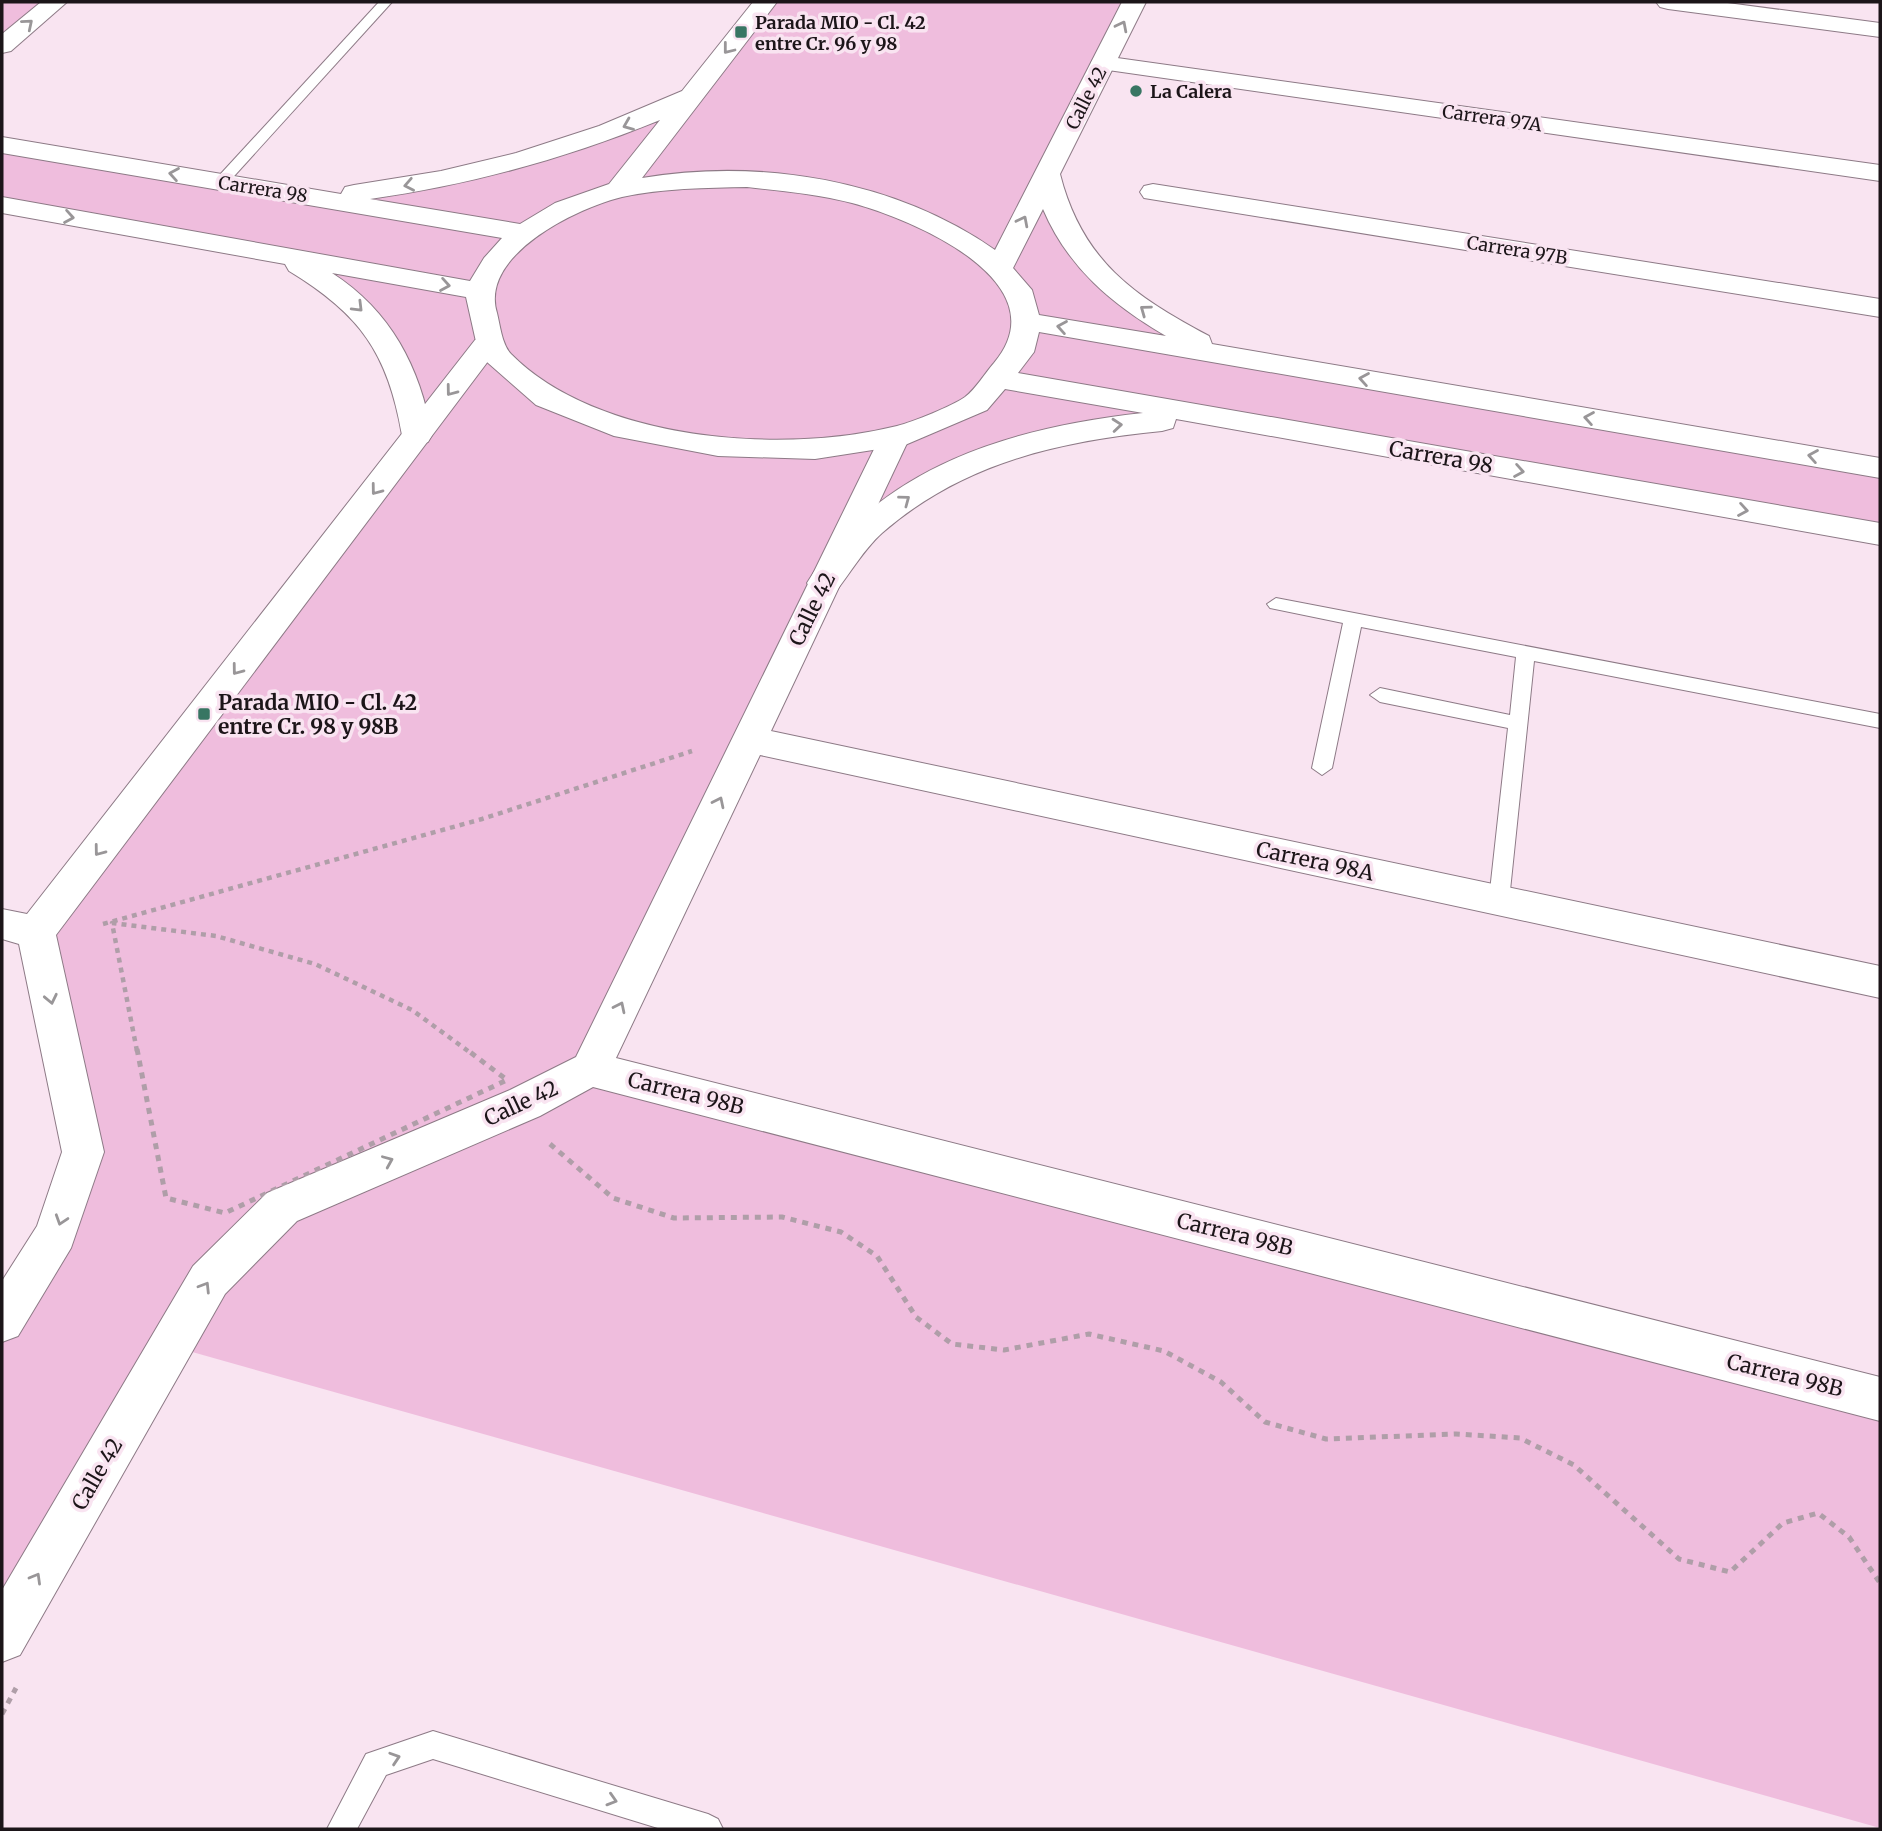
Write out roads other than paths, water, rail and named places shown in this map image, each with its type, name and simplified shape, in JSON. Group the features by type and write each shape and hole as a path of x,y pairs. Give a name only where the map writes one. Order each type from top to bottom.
{"street":[{"path":"2,46 54,2"},
{"path":"620,187 765,2"},
{"name":"Calle 42","path":"999,269 1134,2"},
{"path":"1668,2 1880,30"},
{"name":"Carrera 97A","path":"1103,63 1880,173"},
{"path":"313,197 398,187 493,169 558,151 628,126 690,97"},
{"name":"Carrera 98","path":"2,145 524,233"},
{"path":"1047,174 1057,213 1080,252 1116,289 1165,325 1226,356"},
{"path":"747,179 808,185 854,194 919,215 965,239 1016,286 1026,321 1015,361 1002,379 974,404 937,424 894,439 843,447 790,451 713,447 639,434 556,402 516,376 485,346 477,313 480,291 490,269 505,249 524,233 553,214 620,187 747,179"},
{"name":"Carrera 97B","path":"1153,192 1880,308"},
{"path":"2,205 480,291"},
{"path":"281,256 319,276 379,329 399,361 408,385 417,435"},
{"path":"1026,321 1880,468"},
{"path":"2,1321 56,1234 83,1152 19,928 417,435 485,346"},
{"name":"Carrera 98","path":"1002,379 1880,534"},
{"path":"824,583 869,527 930,481 1003,448 1085,428 1171,420 1259,425"},
{"name":"Calle 42","path":"2,1637 209,1280 282,1206 525,1103 590,1069 894,439"},
{"name":"Carrera 98A","path":"749,739 1880,982"},
{"name":"Carrera 98B","path":"590,1069 1880,1399"}],"lane":[{"path":"220,182 386,2"},
{"path":"1276,604 1880,721"},
{"path":"1322,768 1353,619"},
{"path":"1499,900 1516,723 1526,652"},
{"path":"1380,695 1516,723"},
{"path":"341,1829 376,1764 433,1745 708,1829"}],"place":[{"name":"Parada MIO - Cl. 42 entre Cr. 96 y 98","path":"741,32"},
{"name":"La Calera","path":"1136,91"},
{"name":"Parada MIO - Cl. 42 entre Cr. 98 y 98B","path":"204,714"}]}
